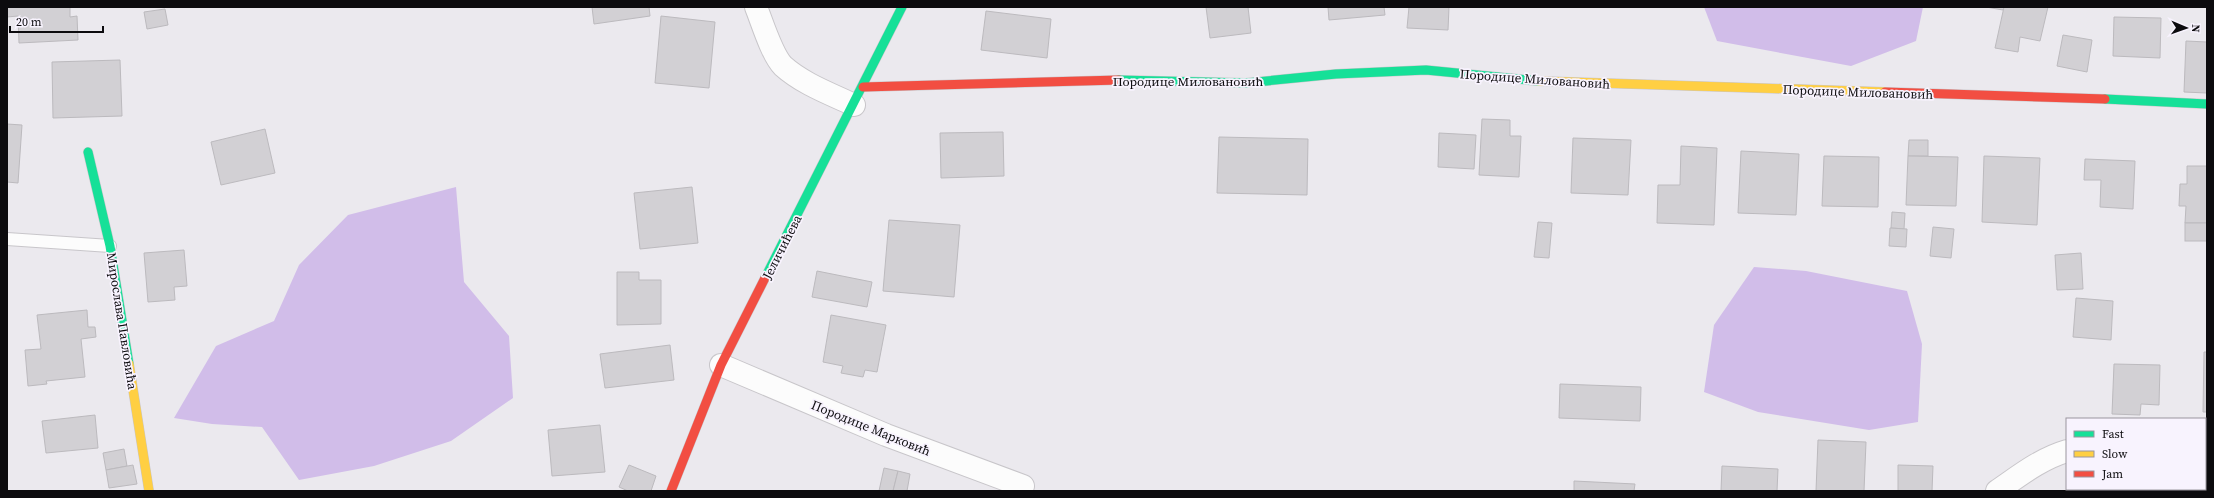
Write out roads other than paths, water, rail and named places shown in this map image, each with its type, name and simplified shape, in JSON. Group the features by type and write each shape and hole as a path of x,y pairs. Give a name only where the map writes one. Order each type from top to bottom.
{"street":[{"path":"756,7 767,37 782,66 812,84 859,96"},
{"name":"Јеличићева","path":"671,491 721,365 859,96 902,7"},
{"name":"Породице Миловановић","path":"859,96 1121,80 1184,80 1216,83 1246,83 1336,74 1426,70 1499,78 1573,83 2138,100 2207,104"},
{"name":"Мирослава Павловића","path":"88,152 110,246 150,491"},
{"name":"Породице Марковић","path":"721,365 886,436 1023,486"},
{"path":"1997,491 2038,463 2052,455 2066,451"}],"lane":[{"path":"7,239 110,246"}]}
